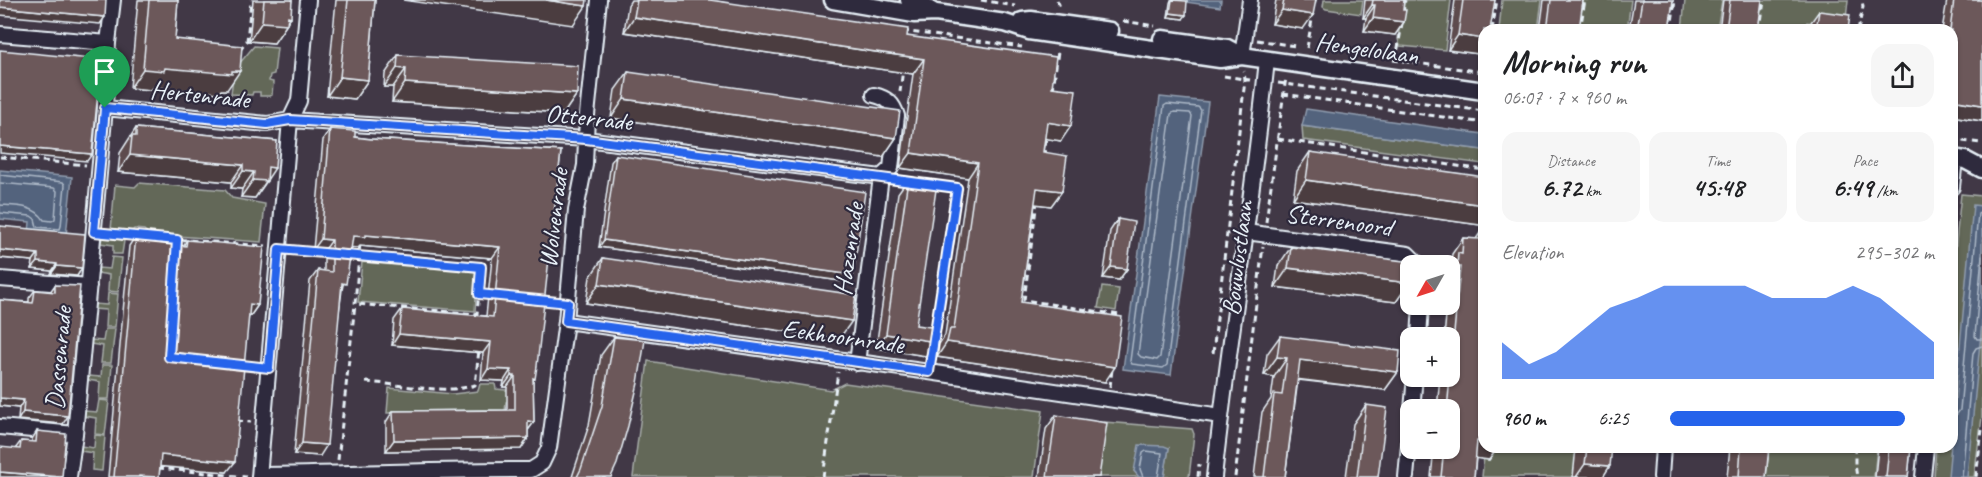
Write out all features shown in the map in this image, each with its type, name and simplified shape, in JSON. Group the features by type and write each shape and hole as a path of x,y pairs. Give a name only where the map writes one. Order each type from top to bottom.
{"street":[{"path":"99,166 113,0"},
{"path":"308,0 299,101 290,120 264,423 256,476 437,473"},
{"name":"Wolvenrade","path":"437,473 531,470 542,463 549,448 566,321 576,210 585,165 586,115 600,0"},
{"name":"Hengelolaan","path":"833,0 886,3 914,14 936,13 1005,23 1029,31 1220,59 1242,56 1478,90"},
{"name":"Hengelolaan","path":"909,0 936,13"},
{"path":"1242,56 1250,0"},
{"path":"0,34 108,43"},
{"name":"Bouwlustlaan","path":"1214,477 1267,60"},
{"path":"874,94 885,97 897,116"},
{"name":"Hertenrade","path":"105,108 267,124 290,120"},
{"name":"Hazenrade","path":"857,363 882,177 891,168 897,116"},
{"name":"Otterrade","path":"290,120 586,139 882,177"},
{"path":"1958,159 1982,156"},
{"path":"1958,159 1982,169"},
{"name":"Dassenrade","path":"69,477 75,434 99,166"},
{"name":"Sterrenoord","path":"1246,232 1409,255"},
{"name":"Dassenrade","path":"0,279 89,286"},
{"name":"Eekhoornrade","path":"566,321 1221,416"},
{"name":"Dassenrade","path":"0,427 75,434"},
{"path":"1661,477 1663,453"},
{"path":"1923,477 1925,453"},
{"path":"1406,477 1408,459"}],"lane":[{"path":"882,177 957,188 929,372"}],"path":[{"path":"236,55 247,41 251,0"},
{"path":"1396,60 1406,0"},
{"path":"1493,24 1497,0"},
{"path":"1581,24 1585,0"},
{"path":"1672,24 1675,0"},
{"path":"1761,24 1764,0"},
{"path":"1859,24 1862,0"},
{"path":"1307,48 1313,10"},
{"name":"Bouwlustlaan","path":"1234,477 1288,45"},
{"path":"1052,96 1058,51"},
{"path":"897,116 903,65"},
{"name":"Bouwlustlaan","path":"1212,357 1245,80"},
{"path":"1283,94 1478,122"},
{"path":"1042,164 1047,130"},
{"path":"1277,139 1478,169"},
{"path":"1958,141 1982,143"},
{"path":"0,157 99,166"},
{"path":"1038,198 1024,300 1120,315 1118,326"},
{"path":"94,232 142,236"},
{"path":"154,238 325,252"},
{"path":"177,240 177,251"},
{"path":"337,474 360,243"},
{"path":"482,322 477,314 481,267 488,261 489,249"},
{"path":"347,254 481,267"},
{"path":"479,294 501,296"},
{"path":"535,300 568,303"},
{"path":"355,304 477,314"},
{"path":"366,382 447,389 475,385 480,343"},
{"path":"824,477 840,360"},
{"path":"1108,400 1112,368"},
{"path":"231,420 264,423"},
{"path":"1977,477 1982,430"},
{"path":"1855,453 1857,477"},
{"path":"1198,477 1200,456"},
{"path":"158,477 159,458"},
{"path":"158,468 256,476"}],"green space":[{"path":"1324,0 1363,0 1361,14 1326,9 1323,7"},
{"path":"1403,0 1451,0 1445,50 1400,46 1398,39"},
{"path":"1502,0 1542,0 1539,24 1500,24"},
{"path":"1579,0 1631,0 1628,24 1576,24"},
{"path":"1685,0 1722,0 1718,24 1683,24"},
{"path":"1757,0 1848,0 1845,24 1807,22 1807,24 1754,24"},
{"path":"254,46 277,48 274,74 270,75 269,81 273,82 272,95 260,96 260,92 253,92 252,95 231,94 234,70"},
{"path":"1302,126 1478,149 1478,163 1303,140"},
{"path":"139,183 225,190 232,198 265,204 261,242 148,234 144,230 134,229 132,232 111,230 115,185 135,187"},
{"path":"1961,194 1982,196 1982,417 1974,477 1934,477 1936,453 1958,453 1958,223"},
{"path":"103,237 119,238 124,241 122,254 113,254 113,245 100,243"},
{"path":"112,257 122,258 118,292 108,291 109,275 97,273 98,268 110,269"},
{"path":"362,262 478,272 475,311 358,302"},
{"path":"1102,287 1119,289 1116,311 1098,308"},
{"path":"108,293 118,294 115,327 105,327 106,310 93,309 94,304 107,305"},
{"path":"105,329 115,329 111,363 101,363 103,346 90,344 91,340 103,341"},
{"path":"648,361 831,390 845,383 1043,411 1034,477 633,477"},
{"path":"102,365 112,365 109,399 99,399 100,382 88,380 88,376 101,377"},
{"path":"480,384 495,384 496,389 527,392 526,402 506,402 505,411 387,413 389,388 453,394 478,391"},
{"path":"99,400 109,401 105,435 95,434 96,418 84,416 84,411 97,412"},
{"path":"1104,422 1192,429 1194,434 1189,477 1164,477 1169,448 1134,471 1139,477 1098,477"},
{"path":"95,435 105,436 102,471 92,470 93,453 81,451 81,446 94,448"},
{"path":"1484,453 1598,453 1596,477 1482,477"},
{"path":"1762,453 1876,453 1874,477 1760,477"}],"water":[{"path":"1172,0 1221,0 1220,7"},
{"path":"1160,97 1208,102 1171,375 1123,369"},
{"path":"1306,109 1478,133 1478,149 1302,126"},
{"path":"0,170 72,177 66,236 29,233 30,222 0,219"},
{"path":"1973,205 1982,206 1982,322 1967,477 1948,477 1950,453 1958,453 1958,368"},
{"path":"1139,445 1169,448 1164,477 1139,477 1134,471"}],"building":[{"path":"0,0 106,0 105,17 0,7"},
{"path":"149,0 178,0 175,39 242,46 240,71 232,71 232,74 165,68 164,71 143,69"},
{"path":"264,0 292,0 291,17 288,16 287,24 262,22"},
{"path":"348,0 375,0 368,80 340,77"},
{"path":"546,0 587,0 586,6"},
{"path":"637,0 710,0 908,29 907,36 1056,57 1052,87 1076,90 1071,126 1047,122 1043,152 1067,156 1062,191 1037,188 1021,302 1122,317 1115,367 947,342 950,329 954,329 978,163 911,153 924,59 634,17"},
{"path":"1172,0 1187,1 1186,15 1170,13"},
{"path":"1284,0 1316,0 1313,15 1282,10"},
{"path":"1373,0 1404,0 1403,10 1406,10 1404,22 1373,18 1375,5 1372,5"},
{"path":"1463,0 1495,0 1491,24 1478,24 1478,38 1458,35"},
{"path":"1551,0 1583,0 1580,24 1548,24"},
{"path":"1642,0 1673,0 1670,24 1638,24"},
{"path":"1730,0 1762,0 1759,24 1727,24"},
{"path":"1954,0 1982,0 1982,105 1958,101 1958,24 1951,24"},
{"path":"1819,11 1850,15 1849,24 1817,24"},
{"path":"0,50 101,60 92,154 0,146"},
{"path":"398,55 578,66 577,94 405,83 406,69 397,68"},
{"path":"628,72 900,111 896,138 624,99"},
{"path":"136,128 277,141 275,168 268,167 267,181 253,180 254,172 243,171 243,165 130,155 132,136 136,136"},
{"path":"330,129 355,131 355,137 371,139 561,151 537,366 535,379 533,378 534,422 528,421 528,438 394,440 393,411 515,410 515,376 511,376 511,370 488,369 491,342 399,334 402,309 493,317 500,247 366,235 366,237 353,236 346,284 342,283 327,445 302,443 318,270 332,272 332,240 321,239"},
{"path":"1310,152 1478,176 1478,204 1306,180"},
{"path":"616,155 865,192 853,275 604,240"},
{"path":"908,179 937,183 916,325 938,328 936,342 886,334"},
{"path":"1118,219 1134,222 1127,269 1111,267"},
{"path":"0,226 85,234 82,268 38,262 38,254 0,250"},
{"path":"136,235 161,238 161,243 186,246 187,240 264,247 258,305 250,304 235,462 161,455 159,477 114,477"},
{"path":"1463,238 1478,239 1478,441 1474,477 1441,477 1443,459 1460,459 1460,399 1448,399 1449,387 1460,387 1460,327 1455,327 1456,315 1460,315 1460,255 1458,253 1462,254"},
{"path":"1291,247 1400,261 1400,282 1288,268"},
{"path":"603,258 856,295 852,321 599,284"},
{"path":"55,285 80,286 68,416 23,412 24,400 0,398 0,300 33,303 35,290 55,292"},
{"path":"1280,336 1400,351 1398,372 1300,360 1285,477 1264,477 1274,394 1282,395 1287,358 1277,357"},
{"path":"614,337 645,340 628,426 611,477 577,477 602,406"},
{"path":"1366,405 1387,408 1378,477 1357,477"},
{"path":"1056,415 1107,423 1099,477 1047,477"},
{"path":"37,431 66,434 62,477 0,472 0,447 20,449 21,441 36,442"},
{"path":"1586,453 1611,453 1610,466 1585,464"},
{"path":"1741,453 1768,453 1766,477 1739,477"},
{"path":"1888,453 1910,453 1908,477 1886,477"}],"route":[{"path":"105,108 267,124 290,120 586,139 957,188 929,372 566,321 568,303 479,294 481,267 279,249 269,368 169,357 177,240 94,232 105,108"}]}
